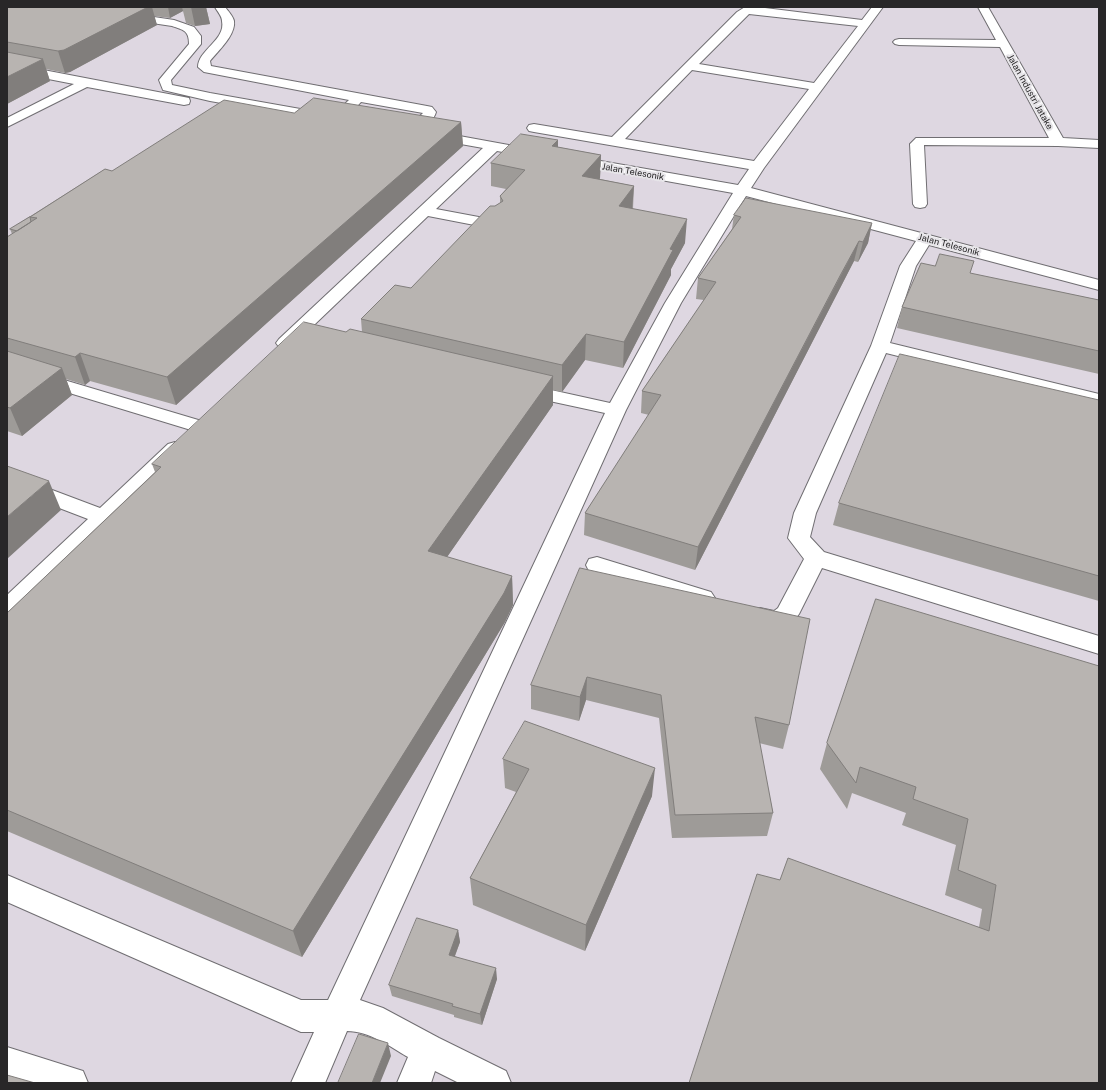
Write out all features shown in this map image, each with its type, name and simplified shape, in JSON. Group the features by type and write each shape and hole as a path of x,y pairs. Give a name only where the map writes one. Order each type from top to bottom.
{"street":[{"path":"65,7 113,9 177,18 190,29 195,36 195,44 165,80 167,87 231,108"},
{"path":"220,7 228,19 229,26 223,37 204,61 204,67 216,71 427,110 430,112 424,119"},
{"name":"Jalan Industri Jatake","path":"983,7 1058,142 1099,144"},
{"path":"616,141 689,66 750,8 865,24"},
{"path":"308,1083 337,1016 616,410 673,303 742,190 758,166 865,24 873,8"},
{"path":"899,42 1003,44"},
{"path":"689,66 818,87"},
{"path":"7,67 69,78 84,83 231,108 336,119 351,122"},
{"path":"7,123 84,83"},
{"path":"336,119 358,98"},
{"path":"534,128 758,166"},
{"name":"Jalan Telesonik","path":"419,133 742,190 1099,285"},
{"path":"920,204 917,144 921,141 1058,142"},
{"path":"271,356 494,146"},
{"path":"425,210 495,224"},
{"path":"925,239 908,266 880,346 805,512 799,538 816,558 1099,645"},
{"path":"294,335 316,340"},
{"path":"880,346 1099,400"},
{"path":"7,368 204,420 7,609"},
{"path":"506,386 582,404 616,410"},
{"path":"7,480 103,517"},
{"path":"597,565 769,620 777,620 784,618 787,614 816,558"},
{"path":"7,888 301,1016 355,1015 372,1019 427,1050 494,1083"},
{"path":"414,1083 427,1050"},
{"path":"7,1063 71,1083"}],"shaded area":[{"path":"7,7 1099,7 1099,1083 7,1083"}],"building":[{"path":"7,7 148,7 64,50 58,51 7,42"},
{"path":"7,52 43,59 7,77"},
{"path":"314,98 461,122 167,377 80,353 75,357 7,338 7,237 37,218 30,217 105,169 112,171 224,100 294,113"},
{"path":"521,134 558,140 552,146 601,155 582,176 634,186 619,206 687,219 670,249 673,250 624,342 586,334 562,365 361,319 395,285 411,288 490,206 495,206 503,201 500,196 525,170 491,163"},
{"path":"746,198 872,223 863,242 859,241 841,274 698,547 585,513 661,395 642,391 716,282 698,278 741,217 734,215"},
{"path":"30,217 31,222 17,231 10,229"},
{"path":"940,254 974,261 970,273 1099,300 1099,351 902,307 921,263 935,266"},
{"path":"304,322 346,332 350,329 553,376 428,551 512,576 504,593 293,931 7,810 7,613 161,467 152,464"},
{"path":"7,351 62,368 10,408 7,407"},
{"path":"900,354 1099,400 1099,576 839,503"},
{"path":"7,466 49,481 7,517"},
{"path":"580,568 810,619 789,725 755,717 773,813 675,815 661,695 587,677 580,697 531,685"},
{"path":"876,599 1099,666 1099,1083 689,1083 757,874 780,880 788,858 989,931 996,885 958,870 968,819 913,799 916,787 860,767 856,783 827,743"},
{"path":"525,721 655,768 586,925 470,878 529,769 503,759"},
{"path":"417,918 458,930 449,955 496,968 480,1014 452,1006 453,1004 389,985"},
{"path":"359,1034 388,1043 372,1083 338,1083"},
{"path":"7,1075 35,1083 7,1083"}]}
